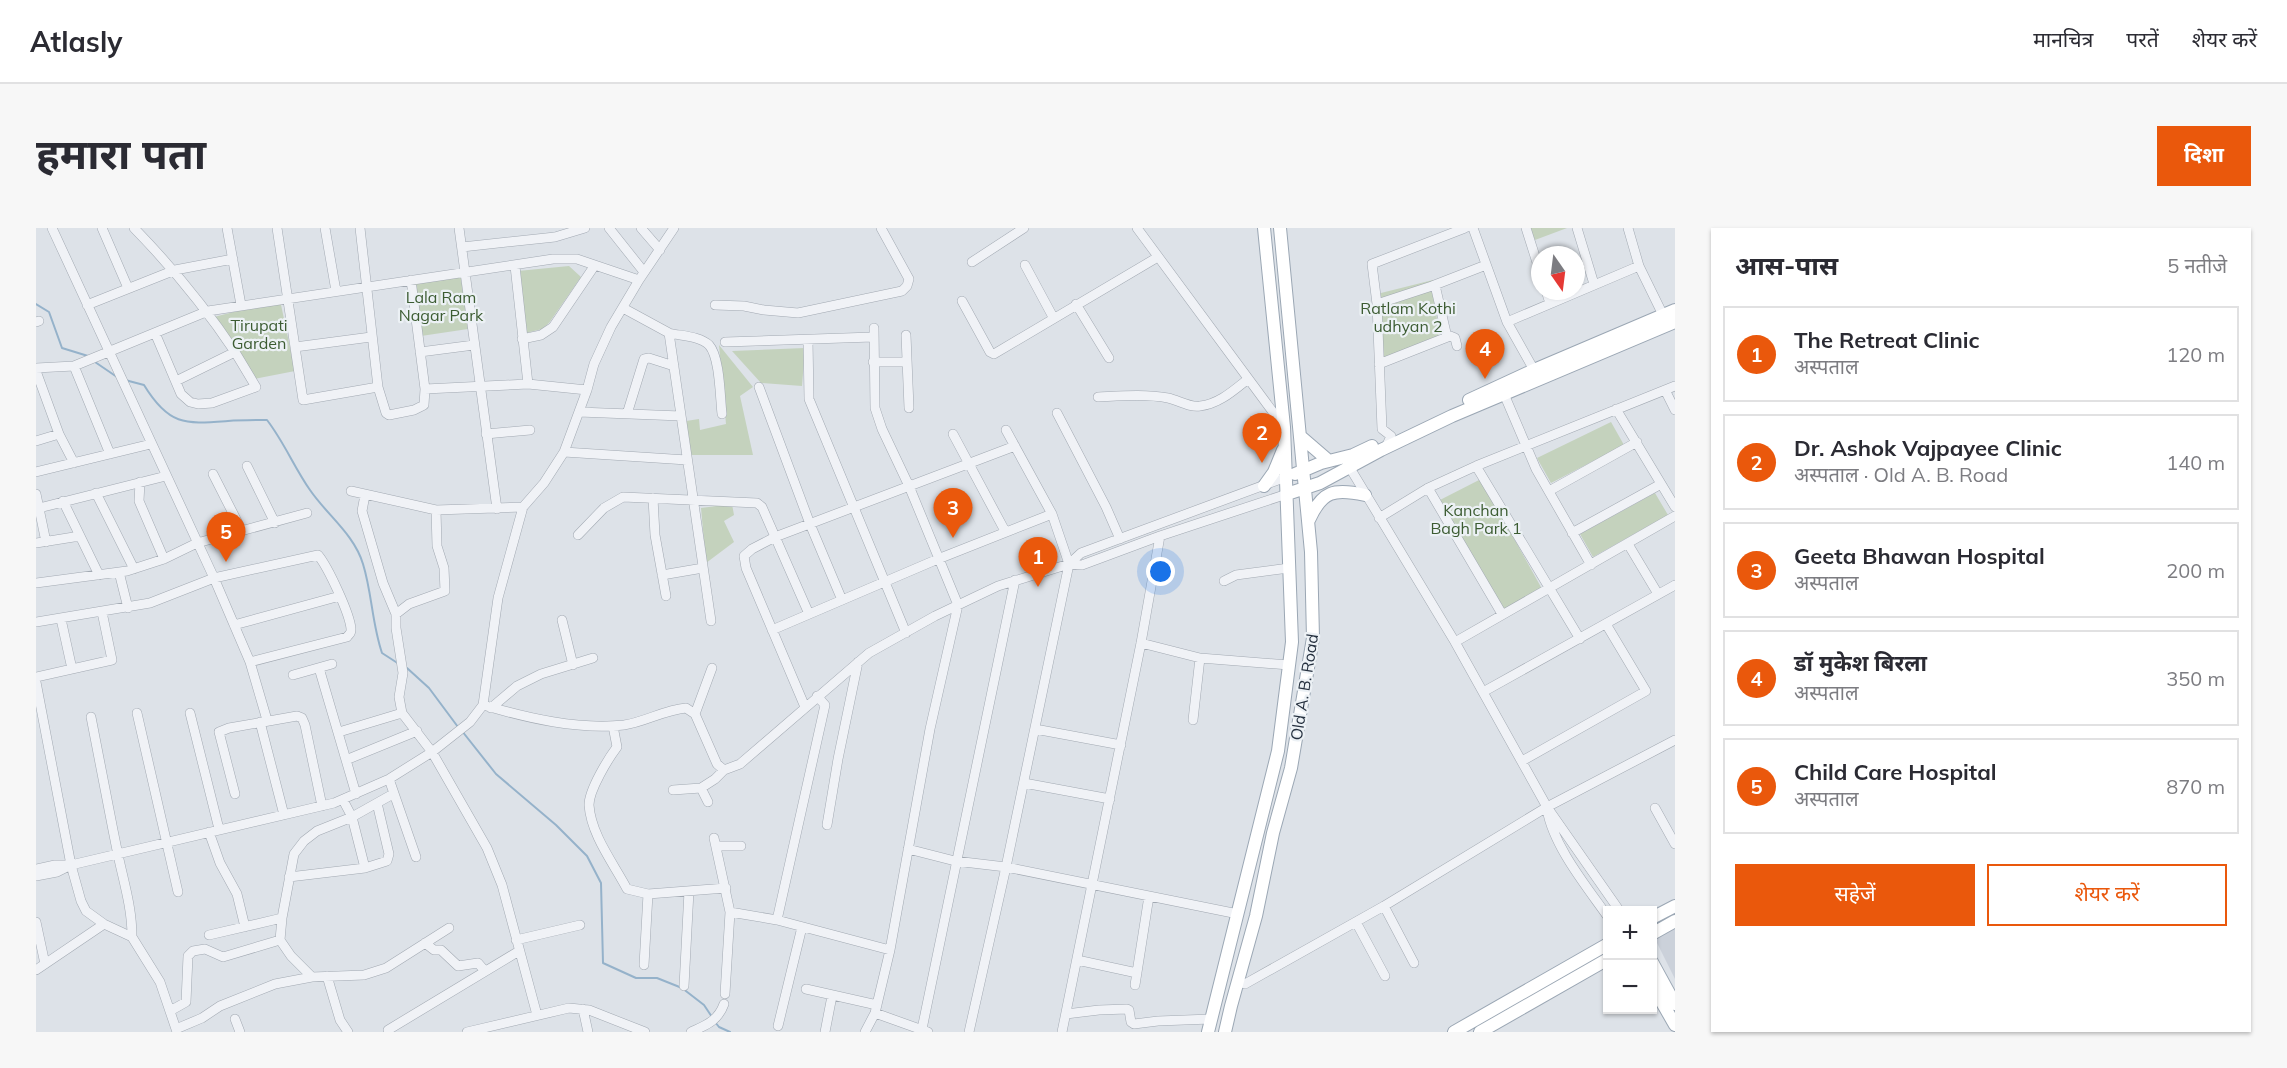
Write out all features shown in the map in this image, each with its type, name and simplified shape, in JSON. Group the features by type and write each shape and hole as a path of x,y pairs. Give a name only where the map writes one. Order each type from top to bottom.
{"main road":[{"name":"Old A. B. Road","path":"1210,1026 1278,751 1292,642 1284,427 1264,228"},
{"name":"Old A. B. Road","path":"1226,1032 1291,768 1313,638 1311,552 1280,228"},
{"path":"1287,494 1304,489 1388,442 1534,370 1669,312"},
{"path":"1388,442 1675,322"},
{"path":"1300,436 1329,461"},
{"path":"1264,486 1274,472 1285,446"},
{"path":"1286,477 1329,461 1352,461"},
{"path":"1308,520 1323,496 1341,491 1365,495"},
{"path":"1657,916 1675,906"},
{"path":"1657,932 1675,921"},
{"path":"1454,1032 1603,947"},
{"path":"1480,1032 1606,960"},
{"path":"1657,970 1675,1004"},
{"path":"1657,992 1675,1025"}],"street":[{"path":"52,228 125,383 250,662 284,815"},
{"path":"102,228 128,288"},
{"path":"134,228 175,270 208,311 256,384 255,389 212,403 190,402 181,394 155,333"},
{"path":"227,228 241,305"},
{"path":"277,228 303,400 378,387"},
{"path":"333,228 325,228 336,291"},
{"path":"360,228 378,387 389,415 424,405 425,389 411,280"},
{"path":"459,228 497,509"},
{"path":"462,247 555,237 585,228"},
{"path":"609,228 642,276"},
{"path":"641,228 660,250"},
{"path":"487,706 498,598 524,507 544,483 564,452 594,364 611,327 674,228"},
{"path":"715,305 798,313 902,291 909,279 881,228"},
{"path":"972,262 1024,228"},
{"path":"1137,228 1284,427"},
{"path":"1388,442 1382,429 1377,304 1372,264 1465,228"},
{"path":"1473,228 1507,322 1534,370"},
{"path":"1526,228 1532,246"},
{"path":"1577,228 1594,284"},
{"path":"1628,228 1639,266 1669,312"},
{"path":"962,302 993,354 1158,257"},
{"path":"87,305 175,270 233,259"},
{"path":"74,463 59,434 36,369 78,364 208,311 288,297 368,288 553,259 577,260 642,276"},
{"path":"522,339 541,335 553,327 595,265"},
{"path":"1025,265 1053,317"},
{"path":"1377,304 1486,265"},
{"path":"515,266 528,384"},
{"path":"1507,322 1639,266"},
{"path":"1435,285 1447,337"},
{"path":"1076,304 1109,358"},
{"path":"624,308 669,333 697,339 708,344 715,355 722,414"},
{"path":"725,342 808,340 874,332 875,408 958,605 930,729 890,950 876,1009 865,1032"},
{"path":"669,333 711,621"},
{"path":"906,335 909,408"},
{"path":"1379,364 1447,337 1453,336 1457,346"},
{"path":"296,347 371,337"},
{"path":"808,340 808,399 906,633"},
{"path":"420,352 474,345"},
{"path":"176,381 235,352"},
{"path":"627,414 644,359 649,358 674,366"},
{"path":"873,362 907,362"},
{"path":"78,364 110,454"},
{"path":"1098,397 1137,395 1170,398 1197,407 1218,400 1248,379"},
{"path":"425,389 528,384 587,390"},
{"path":"1379,518 1428,488 1476,466 1675,386"},
{"path":"759,387 810,524 842,600"},
{"path":"1665,390 1675,410"},
{"path":"1503,394 1525,446 1591,565"},
{"path":"1616,409 1675,507"},
{"path":"579,412 681,416"},
{"path":"1057,413 1120,539"},
{"path":"486,434 530,430"},
{"path":"969,1032 1069,564 1052,514 1006,430"},
{"path":"36,441 59,434"},
{"path":"953,434 1005,531"},
{"path":"1549,491 1636,442"},
{"path":"36,472 151,444"},
{"path":"805,707 743,561 744,556 775,537 1015,446"},
{"path":"564,452 687,460"},
{"path":"1352,461 1365,495 1455,642 1547,807 1616,906"},
{"path":"247,466 275,523"},
{"path":"1476,466 1580,639"},
{"path":"213,474 242,531"},
{"path":"39,508 166,476"},
{"path":"1069,564 1081,553 1286,477"},
{"path":"140,482 139,501 164,559"},
{"path":"1572,533 1661,484"},
{"path":"1428,488 1502,614"},
{"path":"351,491 436,510 524,507"},
{"path":"96,493 134,569"},
{"path":"36,494 41,543 80,536"},
{"path":"673,790 701,788 724,770 740,764 869,653 958,605 1015,580 1069,564 1082,565 1160,536 1287,494"},
{"path":"365,495 362,511 383,584 396,614 403,672 399,697 402,713 432,752 487,848 501,885 537,1016"},
{"path":"578,535 604,508 623,497 757,503 762,507 809,614"},
{"path":"653,498 655,535 666,596"},
{"path":"63,501 99,575"},
{"path":"396,614 409,604 445,591 444,568 437,546 436,510"},
{"path":"36,583 134,569 164,559 197,543 307,513"},
{"path":"772,630 1005,531 1052,514"},
{"path":"1455,642 1675,516"},
{"path":"1062,1032 1121,745 1160,536"},
{"path":"1628,544 1658,594"},
{"path":"36,622 150,603 214,579 315,555 322,560 340,596 351,627 350,633 347,637 250,662"},
{"path":"662,575 703,568"},
{"path":"1224,581 1236,575 1289,568"},
{"path":"119,572 128,608"},
{"path":"806,988 876,1009 925,1031 955,861 1015,580"},
{"path":"1483,692 1675,585"},
{"path":"234,625 340,596"},
{"path":"102,612 112,660 36,680 71,865 86,911 104,924 132,937"},
{"path":"61,619 72,669"},
{"path":"562,620 573,665"},
{"path":"1522,761 1646,691 1606,624"},
{"path":"1141,643 1200,658 1289,665"},
{"path":"36,869 55,865 71,865 343,800 389,779 432,752 487,706 517,686 593,658"},
{"path":"1193,720 1200,658"},
{"path":"826,825 858,662"},
{"path":"293,675 332,664"},
{"path":"319,668 356,794"},
{"path":"695,714 712,668"},
{"path":"777,920 825,705 817,696"},
{"path":"487,706 574,724 613,726 633,723 686,708 695,714 717,764 724,770"},
{"path":"137,713 178,892"},
{"path":"190,713 220,863 237,894 245,927"},
{"path":"339,732 402,713"},
{"path":"235,794 219,732 221,729 297,716 302,718 305,725 322,806"},
{"path":"91,717 118,854 129,896 132,937 160,982 176,1030 202,1018 220,1006 275,984 327,975 364,975 386,968 448,928"},
{"path":"613,726 616,747 604,764 589,803 600,838 627,889 648,894 726,888"},
{"path":"1035,729 1121,745"},
{"path":"346,760 417,731"},
{"path":"1238,982 1245,984 1384,906 1547,807 1675,740"},
{"path":"389,779 416,857"},
{"path":"1024,783 1110,799"},
{"path":"701,788 708,802"},
{"path":"312,977 291,956 280,940 294,854 304,841 325,826 352,817 393,794"},
{"path":"343,800 352,817 365,868"},
{"path":"290,877 365,868 387,861 389,858 377,803"},
{"path":"1547,807 1550,824 1576,870 1603,910"},
{"path":"1655,808 1675,844"},
{"path":"691,1032 716,1019 724,999 730,912 716,842 741,846"},
{"path":"908,849 955,861 1006,867 1238,914"},
{"path":"36,876 57,872 71,865"},
{"path":"684,986 689,891"},
{"path":"644,965 648,894"},
{"path":"1135,985 1149,896"},
{"path":"1384,906 1414,963"},
{"path":"730,912 777,920 890,950"},
{"path":"209,935 245,927 255,922 282,918"},
{"path":"36,922 45,964"},
{"path":"1356,922 1385,976"},
{"path":"36,970 104,924"},
{"path":"516,940 580,925"},
{"path":"778,1026 802,927"},
{"path":"170,1011 186,1002 188,956 193,951 205,949 223,957 280,940"},
{"path":"425,942 434,950 441,950 458,966 474,962 484,970"},
{"path":"388,1030 484,970 519,951"},
{"path":"1077,960 1137,973"},
{"path":"327,975 340,1020 348,1032"},
{"path":"160,982 170,978"},
{"path":"825,1032 832,996"},
{"path":"467,1032 569,1008 583,1009 645,1032"},
{"path":"583,1009 588,1032"},
{"path":"1066,1014 1127,1009 1131,1022 1134,1024 1158,1021 1210,1026"},
{"path":"235,1019 240,1032"}],"shaded area":[{"path":"1675,924 1675,979 1657,943 1657,935"}],"green space":[{"path":"1530,228 1567,228 1535,240"},
{"path":"569,266 581,277 549,323 542,329 526,333 518,271"},
{"name":"Lala Ram Nagar Park","path":"461,277 468,329 421,336 413,284"},
{"name":"Ratlam Kothi udhyan 2","path":"1433,280 1439,340 1383,361 1377,294"},
{"name":"Tirupati Garden","path":"280,300 295,371 254,379 214,317"},
{"path":"719,345 753,387 740,396 753,455 691,455 686,421 699,419 700,430 726,424"},
{"path":"805,348 802,386 761,383 732,351"},
{"path":"1611,422 1624,445 1551,483 1537,458"},
{"name":"Kanchan Bagh Park 1","path":"1481,479 1542,589 1504,611 1438,501"},
{"path":"1655,493 1668,515 1593,557 1580,534"},
{"path":"732,504 734,515 724,521 734,542 706,563 701,508"}],"waterway":[{"path":"36,304 49,312 62,348 88,356"},
{"path":"95,362 117,377"},
{"path":"125,380 144,385 162,408 179,420 189,422 267,420 310,490 347,534 359,553 366,575 382,653 399,664"},
{"path":"407,668 429,688 458,727"},
{"path":"462,731 496,774 556,825 587,856 601,883 603,963 636,978 657,978 682,988 704,1005 712,1017"},
{"path":"715,1022 719,1027 730,1032"}],"place":[{"name":"डॉ मुकेश बिरला","path":"1485,379"},
{"name":"Dr. Ashok Vajpayee Clinic","path":"1262,463"},
{"name":"Geeta Bhawan Hospital","path":"953,538"},
{"name":"Child Care Hospital","path":"226,562"},
{"name":"The Retreat Clinic","path":"1038,587"}]}
